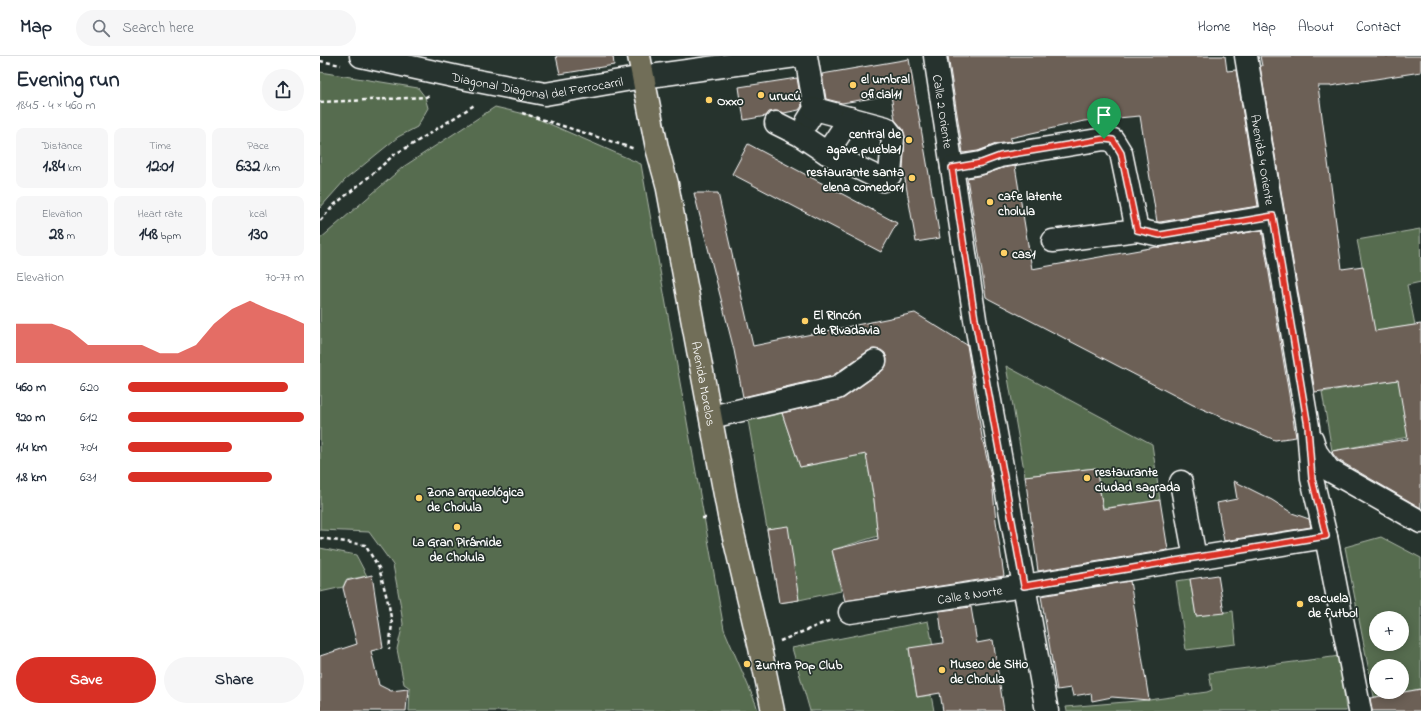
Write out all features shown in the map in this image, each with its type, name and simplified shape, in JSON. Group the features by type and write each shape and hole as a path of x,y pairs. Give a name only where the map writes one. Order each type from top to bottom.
{"main road":[{"name":"Avenida Morelos","path":"641,66 657,148 667,184 729,516 773,711"}],"street":[{"name":"Diagonal Diagonal del Ferrocarril","path":"361,56 545,94 641,66 796,56"},
{"path":"800,135 814,109 806,56"},
{"name":"Calle 2 Oriente","path":"935,56 975,319 1047,711"},
{"name":"Avenida 4 Oriente","path":"1246,56 1308,427 1312,479 1326,536 1360,711"},
{"path":"776,123 800,135 827,153 883,180 890,175 893,137 886,128 814,109"},
{"path":"827,153 850,118"},
{"path":"952,168 981,163 1000,156 1104,139 1113,140 1121,153 1137,230"},
{"path":"1053,241 1137,230 1160,235 1273,216"},
{"path":"711,417 837,388 875,361"},
{"path":"1308,427 1316,452 1328,470 1420,521"},
{"path":"1181,482 1195,558"},
{"name":"Calle 8 Norte","path":"850,612 1024,586 1326,536"}],"path":[{"path":"320,102 348,102 426,97 462,78"},
{"path":"320,221 334,205 395,154 467,109 508,87"},
{"path":"320,538 365,545 379,568 389,606 392,624 390,648"},
{"path":"760,648 850,612"}],"green space":[{"path":"320,72 418,88 425,97 428,108 417,127 398,137 345,180 320,208"},
{"path":"495,107 529,115 641,164 724,629 758,711 409,711 410,688 404,684 397,649 403,624 393,565 369,532 320,530 320,239 403,167"},
{"path":"1420,229 1421,282 1407,285 1415,325 1374,332 1357,240"},
{"path":"1006,366 1152,444 1160,500 1106,508 1103,507 1096,468 1025,476"},
{"path":"1421,376 1408,437 1332,451 1322,392"},
{"path":"782,413 800,467 866,454 875,507 878,536 832,550 841,591 779,603 748,420"},
{"path":"1381,537 1421,558 1421,689 1409,691 1409,659 1369,659 1369,671 1345,547"},
{"path":"320,548 356,555 367,576 346,580 343,587 320,592"},
{"path":"1190,579 1196,616 1233,611 1236,644 1186,650 1176,581"},
{"path":"928,621 933,645 909,649 917,697 931,695 934,711 810,711 792,648"},
{"path":"1340,656 1346,711 1067,711 1066,707 1149,700 1207,692 1212,690 1209,673"}],"building":[{"path":"556,56 613,56 614,65 560,74"},
{"path":"948,56 1225,56 1227,71 1236,70 1258,206 1157,222 1140,116 1084,121 1010,138 1011,142 996,144 978,151 963,153"},
{"path":"1260,56 1421,56 1421,72 1330,86 1318,86 1342,269 1363,266 1375,331 1421,324 1421,508 1338,460 1333,454 1332,451 1408,439 1398,380 1315,392 1260,66 1262,66"},
{"path":"909,59 940,238 916,242 903,168 905,137 903,129 895,120 891,95 842,103 826,99 822,74"},
{"path":"797,78 802,106 799,110 784,113 775,111 769,112 766,116 744,120 739,87"},
{"path":"748,144 897,223 881,252 732,174"},
{"path":"1015,166 1032,269 1262,230 1296,437 1275,440 1193,405 986,297 967,178"},
{"path":"694,193 718,193 753,346 915,313 967,345 982,437 992,481 1004,576 845,601 832,550 878,539 874,500 866,454 800,467 782,413 844,398 882,371 886,366 887,359 885,353 881,350 873,349 832,376 743,397 734,350"},
{"path":"1096,468 1103,509 1160,500 1168,550 1038,571 1025,476"},
{"path":"1234,481 1272,500 1292,513 1309,519 1311,527 1224,541 1217,503 1237,499"},
{"path":"788,526 799,600 779,603 767,529"},
{"path":"372,575 383,648 371,651 379,685 391,691 408,689 406,711 320,711 320,656 357,644 343,588 346,581"},
{"path":"1218,575 1224,613 1196,616 1190,579"},
{"path":"1130,581 1149,700 1112,697 1092,701 1091,693 1073,696 1071,688 1057,690 1041,596"},
{"path":"971,607 977,643 993,640 1004,711 943,711 940,693 917,697 909,648 943,643 939,611"},
{"path":"1421,689 1421,711 1372,711 1370,699 1409,699 1409,691"}],"place":[{"name":"el umbral oficial11","path":"853,85"},
{"name":"urucú","path":"761,95"},
{"name":"Oxxo","path":"709,100"},
{"name":"central de agave puebla1","path":"909,140"},
{"name":"restaurante santa elena comedor1","path":"912,178"},
{"name":"cafe latente cholula","path":"990,202"},
{"name":"cas1","path":"1004,253"},
{"name":"El Rincón de Rivadavia","path":"805,321"},
{"name":"restaurante ciudad sagrada","path":"1087,478"},
{"name":"Zona arqueológica de Cholula","path":"419,498"},
{"name":"La Gran Pirámide de Cholula","path":"457,527"},
{"name":"escuela de futbol","path":"1300,604"},
{"name":"Zuntra Pop Club","path":"747,664"},
{"name":"Museo de Sitio de Cholula","path":"942,670"}],"route":[{"path":"1104,139 1113,140 1121,153 1137,230 1160,235 1273,216 1308,427 1312,479 1326,536 1024,586 975,319 952,168 981,163 1000,156 1104,139"}]}
